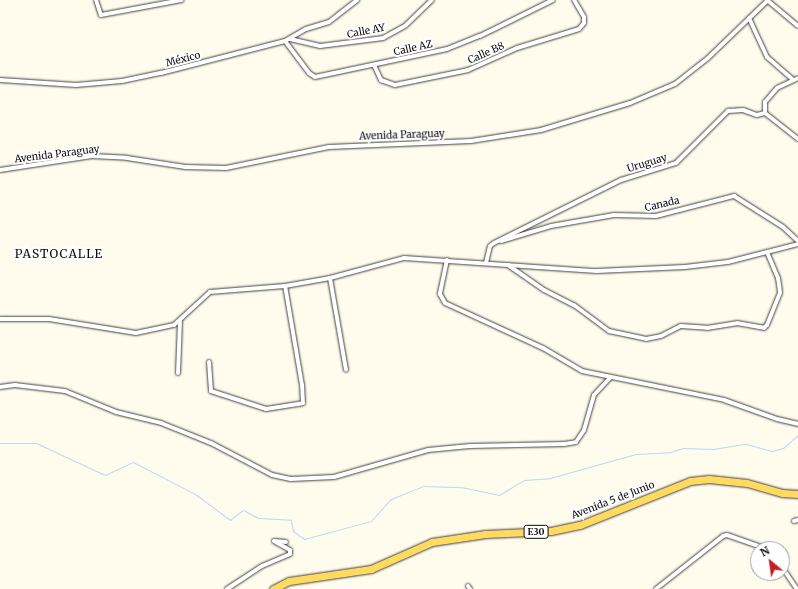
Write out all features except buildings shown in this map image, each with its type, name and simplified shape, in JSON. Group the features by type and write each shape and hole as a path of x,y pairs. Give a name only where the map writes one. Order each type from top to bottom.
{"main road":[{"name":"Avenida 5 de Junio","path":"273,589 290,581 371,569 432,542 485,534 521,534 580,525 690,481 708,480 746,483 783,493 798,494"}],"street":[{"path":"96,0 101,15 182,0"},
{"name":"México","path":"0,80 76,84 122,81 285,41 306,29 329,22 357,0"},
{"name":"Calle AY","path":"290,39 320,46 383,38 406,25 432,0"},
{"name":"Calle AZ","path":"285,41 312,76 374,65 462,44 553,0"},
{"name":"Calle B8","path":"374,65 381,80 395,85 468,70 517,48 579,29 584,22 584,17 574,0"},
{"path":"768,0 797,24"},
{"name":"Avenida Paraguay","path":"0,170 100,156 185,167 226,168 330,147 471,141 541,130 630,103 675,84 708,58 768,0"},
{"path":"749,18 767,57 792,79"},
{"path":"798,78 792,79 776,88 765,102 765,113 798,139"},
{"name":"Uruguay","path":"494,243 621,180 676,163 728,111 743,110 757,115 765,113"},
{"name":"Canada","path":"494,243 551,226 614,215 656,216 734,196 783,227 798,243"},
{"path":"486,262 490,246 494,243"},
{"path":"0,319 49,319 136,333 160,330 180,321 210,292 285,286 330,278 404,258 486,262 506,265 597,271 685,267 728,262 798,243"},
{"path":"506,265 544,290 574,305 608,331 646,338 661,336 681,326 707,328 737,323 764,328 767,325 780,292 778,278 767,252"},
{"path":"447,260 440,294 445,303 543,348 582,371 610,378 724,400 777,419 798,424"},
{"path":"330,278 346,370"},
{"path":"209,362 211,391 266,409 303,403 302,385 285,286"},
{"path":"178,373 180,321"},
{"path":"0,387 15,385 65,391 116,412 161,423 211,443 272,475 292,479 334,476 428,450 470,446 564,444 576,442 584,430 594,395 610,378"},
{"path":"656,589 727,534 750,543"},
{"path":"227,589 262,566 290,554 290,550 274,541 286,542"},
{"path":"790,579 797,589"}],"waterway":[{"path":"0,443 36,443 105,475 133,462 195,494 230,520 243,510 258,518 291,520 293,531 304,539 371,521 391,499 424,486 461,487 499,495 524,480 550,478 636,454 670,452 683,448 713,449 746,444 773,451 783,448 798,435"}],"district":[{"name":"PASTOCALLE","path":"59,254"}]}
